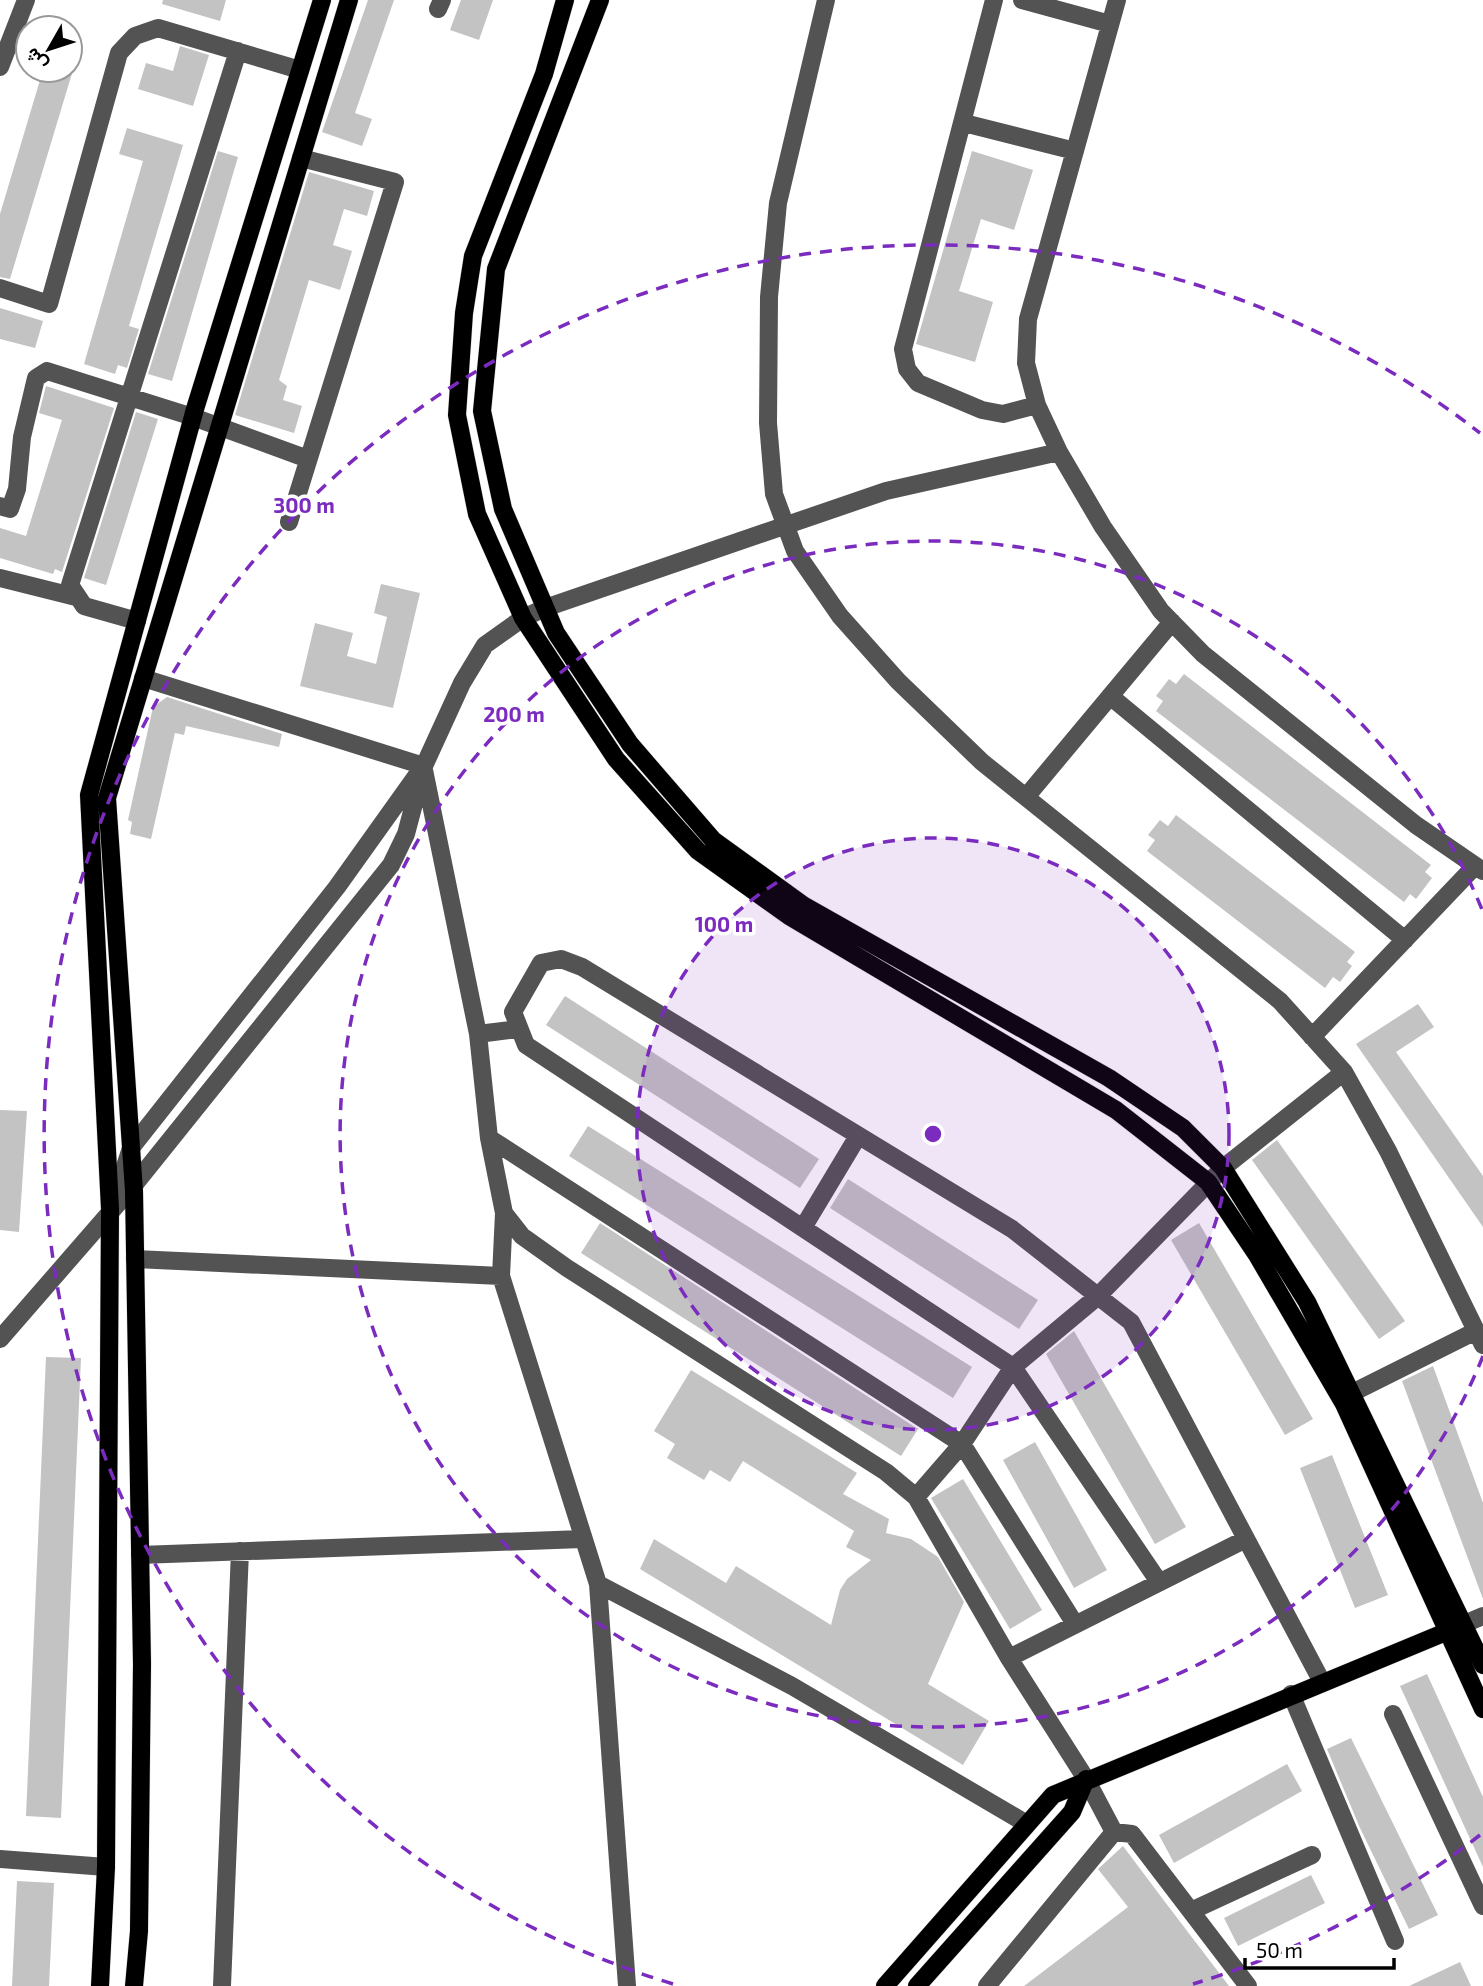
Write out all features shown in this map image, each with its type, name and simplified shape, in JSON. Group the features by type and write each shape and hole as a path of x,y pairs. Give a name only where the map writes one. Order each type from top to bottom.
{"main road":[{"path":"100,1986 106,1867 110,1209 89,795 193,417 322,0"},
{"path":"134,1986 139,1931 140,1555 134,1185 107,798 349,0"},
{"path":"565,0 544,74 473,256 464,313 457,415 477,514 523,618 616,759 698,851 789,916 1116,1110 1208,1182 1257,1255 1344,1404 1483,1709"},
{"path":"600,0 496,269 482,411 503,509 556,633 630,744 713,840 803,905 1109,1078 1183,1128 1223,1168 1307,1302 1483,1665"},
{"path":"886,1986 1053,1795 1464,1624"},
{"path":"917,1986 1072,1812 1086,1779"}],"street":[{"path":"0,67 26,0"},
{"path":"826,0 778,203 769,297 768,423 774,494 795,551 840,616 898,681 982,762 1280,1002 1344,1072 1388,1151 1479,1338 1352,1393"},
{"path":"995,0 903,349 907,369 918,383 982,410 1003,414 1037,405"},
{"path":"1022,0 1110,24"},
{"path":"1117,0 1028,319 1026,362 1037,405 1059,452 1103,527 1172,622 1214,663 1416,824 1479,868 1312,1037"},
{"path":"0,288 49,303 119,53 135,36 158,28 300,70"},
{"path":"137,621 84,606 70,585 127,396 238,51"},
{"path":"964,123 1074,151"},
{"path":"289,522 395,182 301,158"},
{"path":"0,506 10,509 17,489 22,437 37,378 47,371 58,372 193,417 308,459"},
{"path":"0,1339 110,1209 134,1185 391,865 406,834 424,766 462,683 485,645 523,618 545,608 786,524 886,491 1059,452"},
{"path":"0,578 76,597"},
{"path":"1026,797 1172,622"},
{"path":"143,678 424,766"},
{"path":"1110,696 1405,940"},
{"path":"424,766 478,1034 489,1138 503,1213 501,1276 598,1584 626,1986"},
{"path":"110,1209 131,1148 337,887 424,766"},
{"path":"1159,1582 1013,1367 804,1226 526,1045 513,1012 541,963 561,959 582,967 1012,1229 1131,1322 1322,1682"},
{"path":"478,1034 518,1029"},
{"path":"916,1497 962,1444 1013,1367 1097,1297 1223,1168 1344,1072"},
{"path":"804,1226 858,1136"},
{"path":"489,1138 962,1444 1074,1625"},
{"path":"503,1213 522,1236 567,1268 886,1472 916,1497 1009,1658 1086,1779 1114,1832"},
{"path":"135,1259 501,1276"},
{"path":"140,1555 582,1539"},
{"path":"1009,1658 1246,1539"},
{"path":"222,1986 240,1551"},
{"path":"598,1584 792,1686 1027,1824"},
{"path":"1464,1624 1483,1616"},
{"path":"1292,1694 1395,1941"},
{"path":"1393,1714 1483,1906"},
{"path":"1114,1832 1132,1835 1248,1986"},
{"path":"987,1986 1114,1832"},
{"path":"1191,1911 1312,1855"},
{"path":"0,1859 106,1867"}],"building":[{"path":"163,0 226,0 220,21 162,4"},
{"path":"368,0 394,0 355,113 372,119 362,146 322,132"},
{"path":"461,0 493,0 479,40 450,30"},
{"path":"180,46 209,55 193,106 138,89 146,63 173,71"},
{"path":"39,84 69,84 10,279 0,277 0,214"},
{"path":"127,128 183,145 129,326 139,329 127,368 118,365 115,374 84,364 143,161 119,154"},
{"path":"218,151 238,157 172,381 148,374"},
{"path":"972,151 1033,170 1014,230 981,219 959,291 993,302 975,362 916,344"},
{"path":"309,172 374,191 367,216 344,209 333,245 352,251 340,290 309,280 279,380 287,386 283,400 302,406 294,433 235,415"},
{"path":"0,308 43,321 35,348 0,339"},
{"path":"46,386 114,408 62,572 55,569 53,574 0,558 0,528 26,536 62,420 39,413"},
{"path":"136,412 158,419 106,585 84,578"},
{"path":"381,584 420,593 393,708 300,686 315,623 353,633 347,656 376,664 387,617 374,613"},
{"path":"1184,674 1431,865 1425,872 1432,878 1416,899 1410,894 1404,902 1156,711 1163,701 1156,696 1169,679 1176,684"},
{"path":"167,697 282,734 279,747 186,726 184,735 175,733 151,839 130,834 132,822 128,820 153,707"},
{"path":"1176,815 1355,952 1347,962 1352,966 1340,982 1333,977 1325,988 1147,851 1155,840 1148,835 1160,820 1168,826"},
{"path":"565,996 819,1159 800,1188 546,1025"},
{"path":"1418,1004 1434,1027 1396,1052 1483,1176 1483,1227 1356,1044"},
{"path":"0,1110 27,1111 19,1232 0,1230"},
{"path":"588,1126 972,1367 953,1398 569,1156"},
{"path":"1277,1140 1405,1321 1379,1339 1252,1160"},
{"path":"848,1179 1038,1300 1019,1329 830,1208"},
{"path":"600,1223 918,1429 901,1456 581,1253"},
{"path":"1199,1223 1313,1419 1285,1435 1171,1240"},
{"path":"1074,1331 1186,1527 1155,1544 1046,1354"},
{"path":"46,1357 81,1358 61,1818 26,1816"},
{"path":"1433,1366 1483,1503 1483,1599 1402,1381"},
{"path":"691,1370 857,1473 843,1494 889,1519 886,1533 911,1539 938,1557 964,1602 928,1684 989,1721 963,1765 640,1569 654,1539 726,1583 736,1566 831,1625 840,1590 847,1579 871,1560 846,1547 854,1531 743,1461 730,1482 710,1470 704,1480 667,1458 675,1444 654,1431"},
{"path":"1035,1442 1107,1570 1074,1588 1003,1460"},
{"path":"1332,1455 1388,1595 1355,1608 1300,1468"},
{"path":"963,1479 1042,1610 1010,1629 931,1498"},
{"path":"1427,1674 1483,1797 1483,1867 1400,1686"},
{"path":"1351,1738 1438,1915 1409,1929 1360,1828 1327,1749"},
{"path":"1287,1764 1302,1791 1174,1863 1159,1835"},
{"path":"1123,1846 1229,1986 1024,1986 1128,1907 1098,1869"},
{"path":"1311,1875 1325,1903 1238,1946 1224,1918"},
{"path":"17,1881 54,1883 49,1986 12,1986"},
{"path":"1460,1962 1471,1986 1409,1986"}]}
